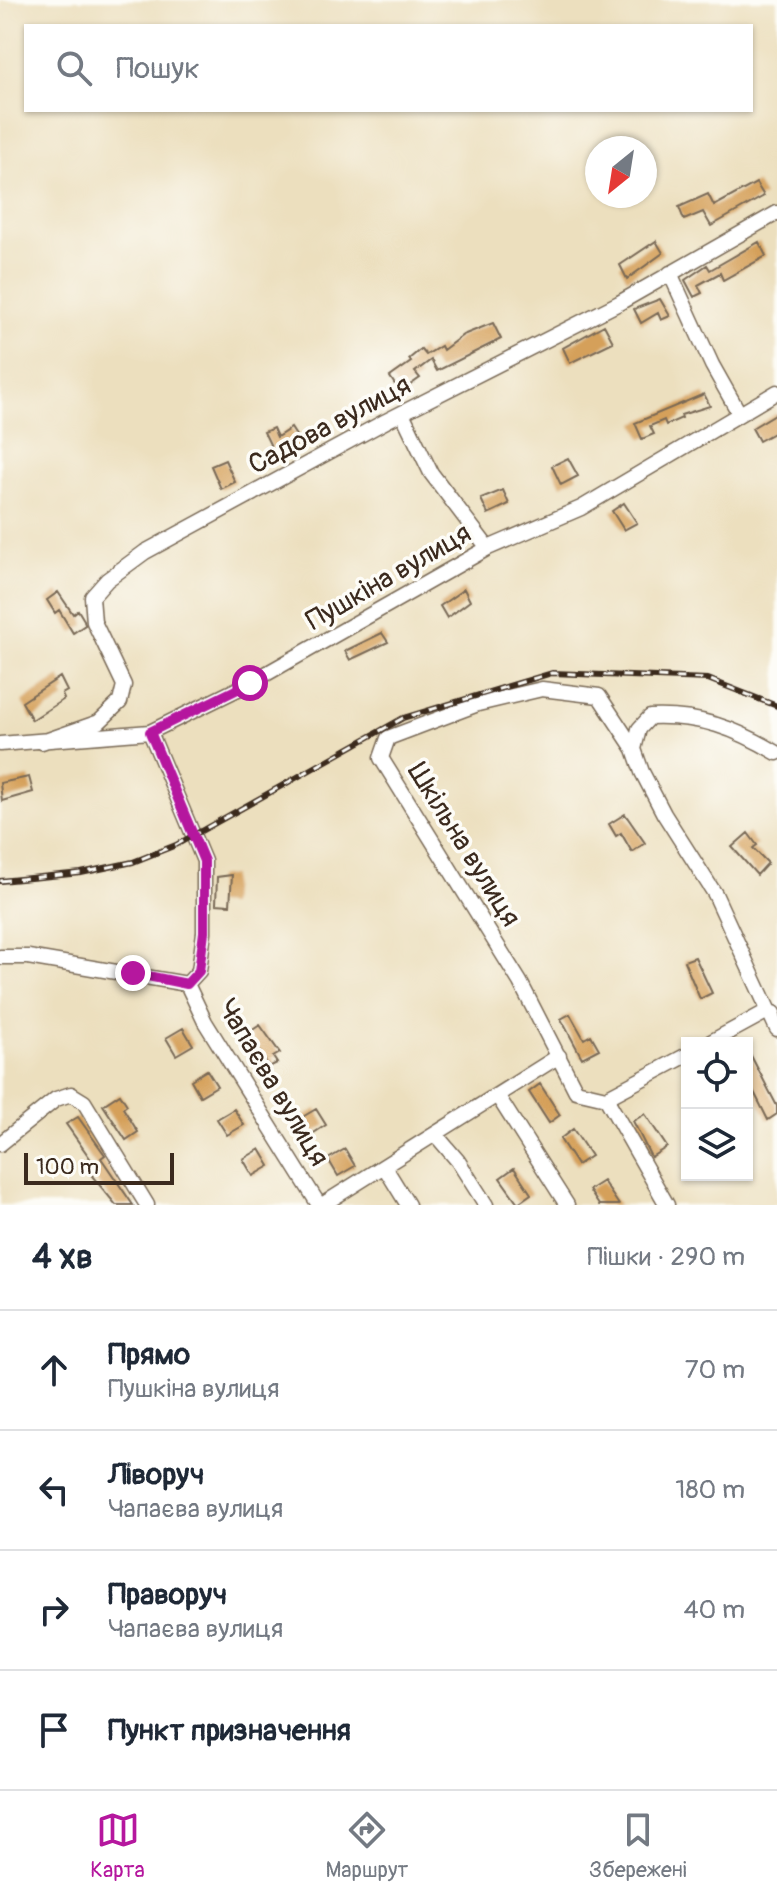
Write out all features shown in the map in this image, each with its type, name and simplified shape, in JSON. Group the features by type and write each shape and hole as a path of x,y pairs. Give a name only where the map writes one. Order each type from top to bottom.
{"street":[{"name":"Садова вулиця","path":"42,742 99,722 120,702 124,685 94,622 92,597 107,580 157,545 777,214"},
{"path":"670,273 712,365 739,413"},
{"name":"Пушкіна вулиця","path":"3,744 150,732 289,662 488,548 581,508 777,392"},
{"path":"403,415 431,473 488,548"},
{"name":"Шкільна вулиця","path":"606,1098 576,1091 520,982 381,758 388,738 478,704 542,689 599,696 634,749"},
{"path":"777,753 741,732 713,722 678,716 650,717 639,729 634,749 664,814 715,894 777,1029"},
{"name":"Чапаєва вулиця","path":"150,732 204,861 204,932 199,971 187,984"},
{"name":"Чапаєва вулиця","path":"0,957 43,960 187,984"},
{"name":"Чапаєва вулиця","path":"187,984 205,1022 317,1204"},
{"path":"722,1037 772,1013"},
{"path":"317,1204 384,1166 559,1056"},
{"path":"667,1205 606,1098 681,1058"},
{"path":"0,1144 56,1099 71,1094 84,1102 147,1205"},
{"path":"497,1095 567,1205"},
{"path":"435,1134 458,1161 486,1205"},
{"path":"384,1166 408,1205"}],"building":[{"path":"756,183 764,196 711,226 703,212 684,220 679,207 708,194 714,206"},
{"path":"656,241 663,253 627,279 620,265"},
{"path":"759,242 766,256 723,280 720,273 698,285 702,293 694,297 685,280 707,265 710,270"},
{"path":"660,299 670,316 661,320 658,313 641,323 634,309"},
{"path":"493,323 501,339 437,371 431,360 415,372 420,378 400,392 390,377 411,362 409,359 421,349 426,355 441,346 443,350 463,335"},
{"path":"604,325 613,342 570,363 563,348"},
{"path":"704,394 710,406 681,415 682,418 666,425 664,420 650,426 654,434 642,439 635,423"},
{"path":"777,413 777,431 759,441 752,428"},
{"path":"273,428 277,437 291,428 302,445 278,461 264,432"},
{"path":"568,458 578,476 561,485 552,466"},
{"path":"225,460 235,482 221,489 211,466"},
{"path":"503,490 509,504 488,514 481,499"},
{"path":"624,503 637,523 624,530 612,511"},
{"path":"464,589 470,601 447,618 440,606"},
{"path":"58,592 73,614 78,610 84,620 85,625 73,633 59,610 55,613 47,600"},
{"path":"382,633 388,642 350,660 345,651"},
{"path":"60,677 67,691 62,694 64,699 32,720 22,702"},
{"path":"29,777 33,792 2,801 0,783"},
{"path":"625,814 645,843 632,852 621,833 616,836 609,824"},
{"path":"748,833 757,845 753,848 768,863 757,875 732,847"},
{"path":"232,875 230,905 216,904 217,877"},
{"path":"695,957 712,993 700,999 684,961"},
{"path":"570,1014 584,1039 591,1035 599,1049 582,1058 561,1019"},
{"path":"260,1025 280,1053 273,1057 277,1063 269,1067 248,1033"},
{"path":"183,1028 193,1045 176,1055 166,1038"},
{"path":"753,1060 777,1106 777,1114 768,1120 753,1090"},
{"path":"207,1070 217,1086 200,1096 191,1080"},
{"path":"540,1084 560,1115 549,1123 529,1092"},
{"path":"120,1094 127,1105 123,1108 138,1132 126,1140 103,1105"},
{"path":"234,1109 244,1125 227,1135 217,1119"},
{"path":"316,1109 326,1125 309,1136 299,1119"},
{"path":"645,1114 667,1147 651,1157 633,1121"},
{"path":"78,1117 105,1155 101,1158 133,1205 116,1205 92,1176 99,1171 66,1124"},
{"path":"573,1129 591,1156 577,1165 560,1139"},
{"path":"260,1149 270,1166 253,1176 243,1159"},
{"path":"345,1149 355,1166 338,1176 328,1159"},
{"path":"514,1168 531,1194 518,1203 500,1178"},
{"path":"603,1181 619,1205 599,1205 589,1190"}],"railway":[{"path":"0,881 81,873 133,862 176,845 403,718 552,673 708,679 777,706"}],"route":[{"path":"133,973 187,984 199,971 204,932 204,861 150,732 250,683"}]}
